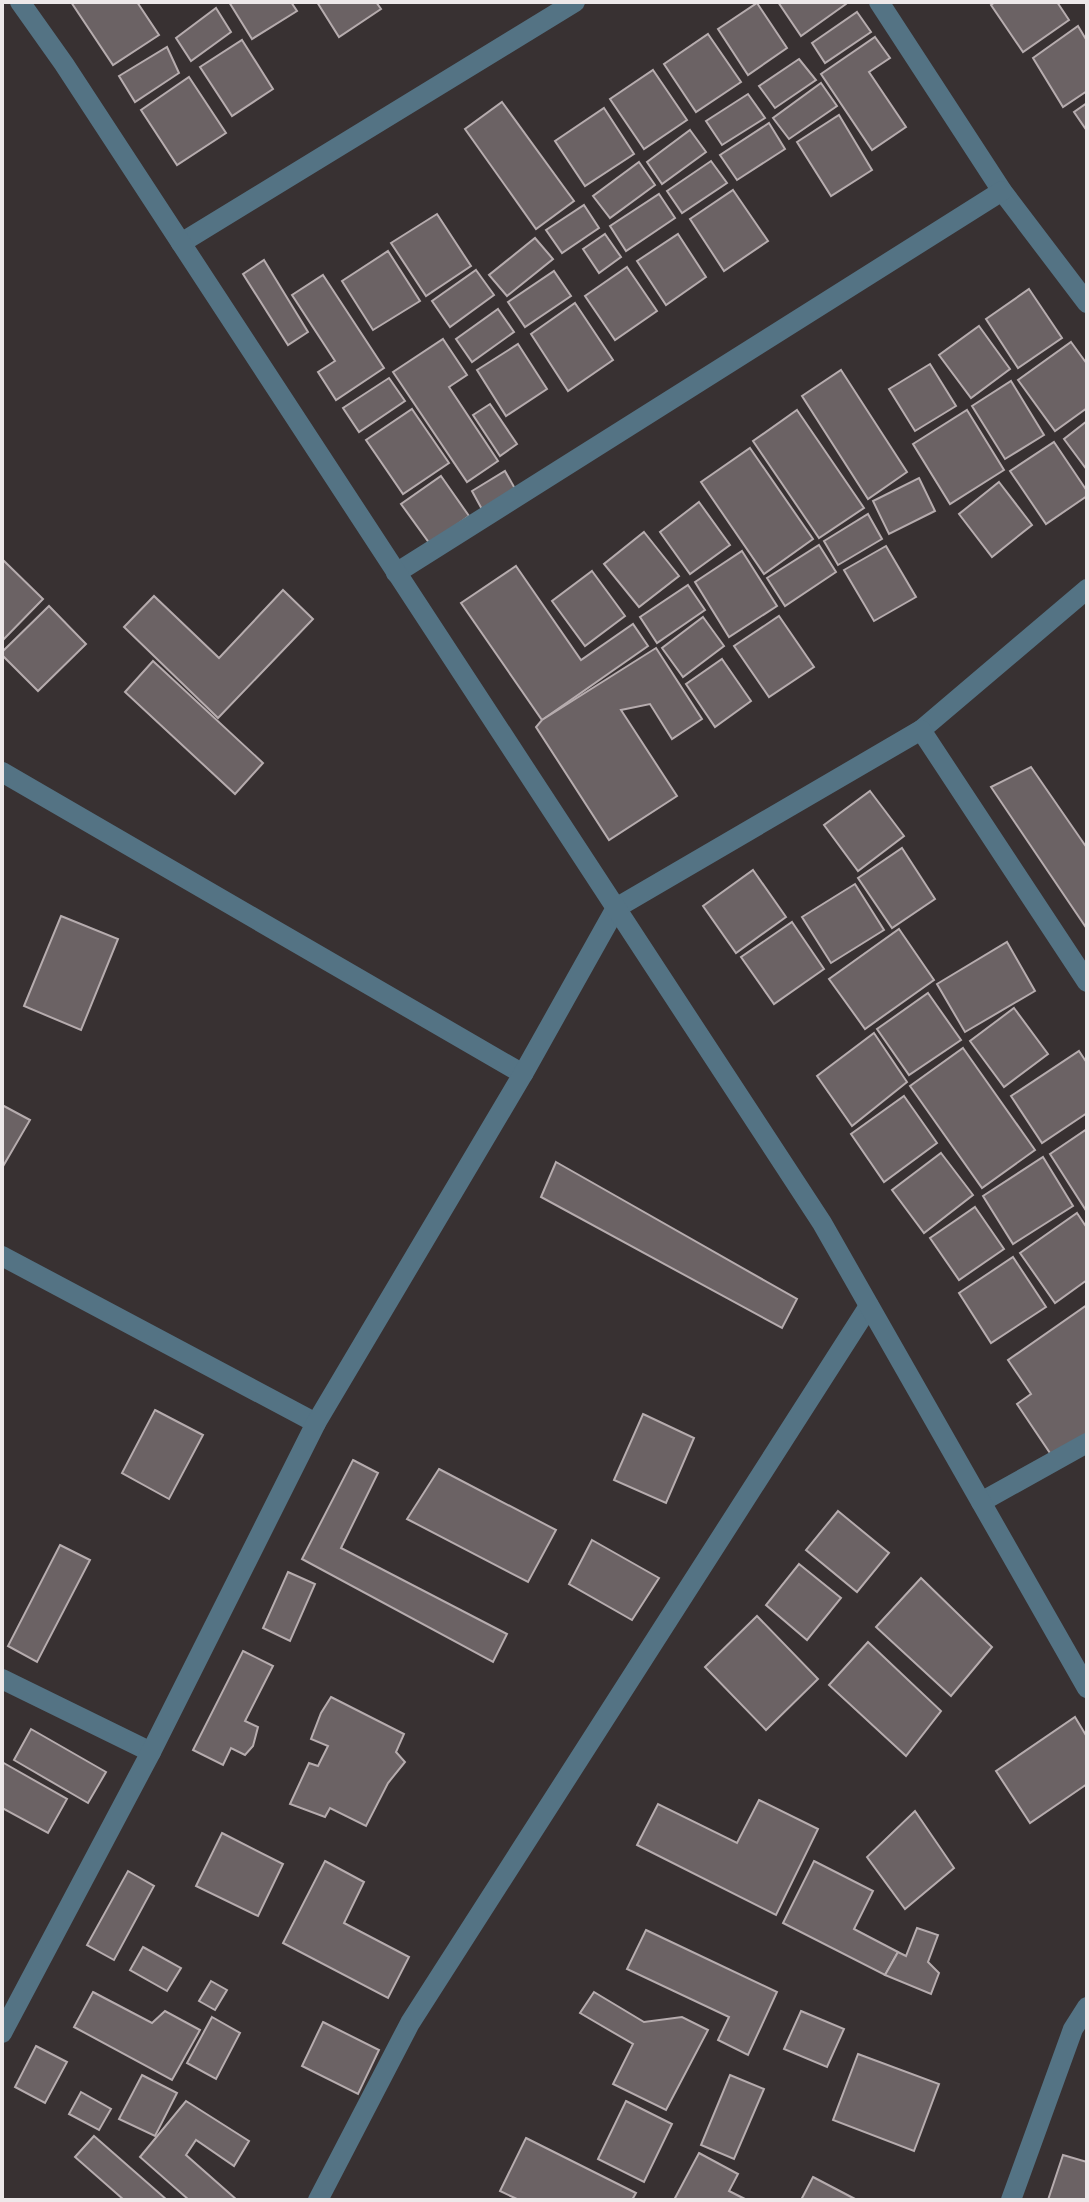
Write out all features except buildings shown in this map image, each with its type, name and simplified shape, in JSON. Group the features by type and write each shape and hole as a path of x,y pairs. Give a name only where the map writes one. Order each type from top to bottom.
{"street":[{"path":"20,2 64,64 822,1223 1087,1688"},
{"path":"181,243 575,2"},
{"path":"879,2 1002,191 1087,303"},
{"path":"396,573 1002,191"},
{"path":"2,2033 151,1752 316,1423 523,1074 616,908 921,730 1087,589"},
{"path":"921,730 1087,982"},
{"path":"2,772 523,1074"},
{"path":"2,1256 316,1423"},
{"path":"318,2200 410,2023 869,1306"},
{"path":"981,1502 1087,1443"},
{"path":"2,1679 151,1752"},
{"path":"1011,2200 1073,2029 1087,2007"}]}
